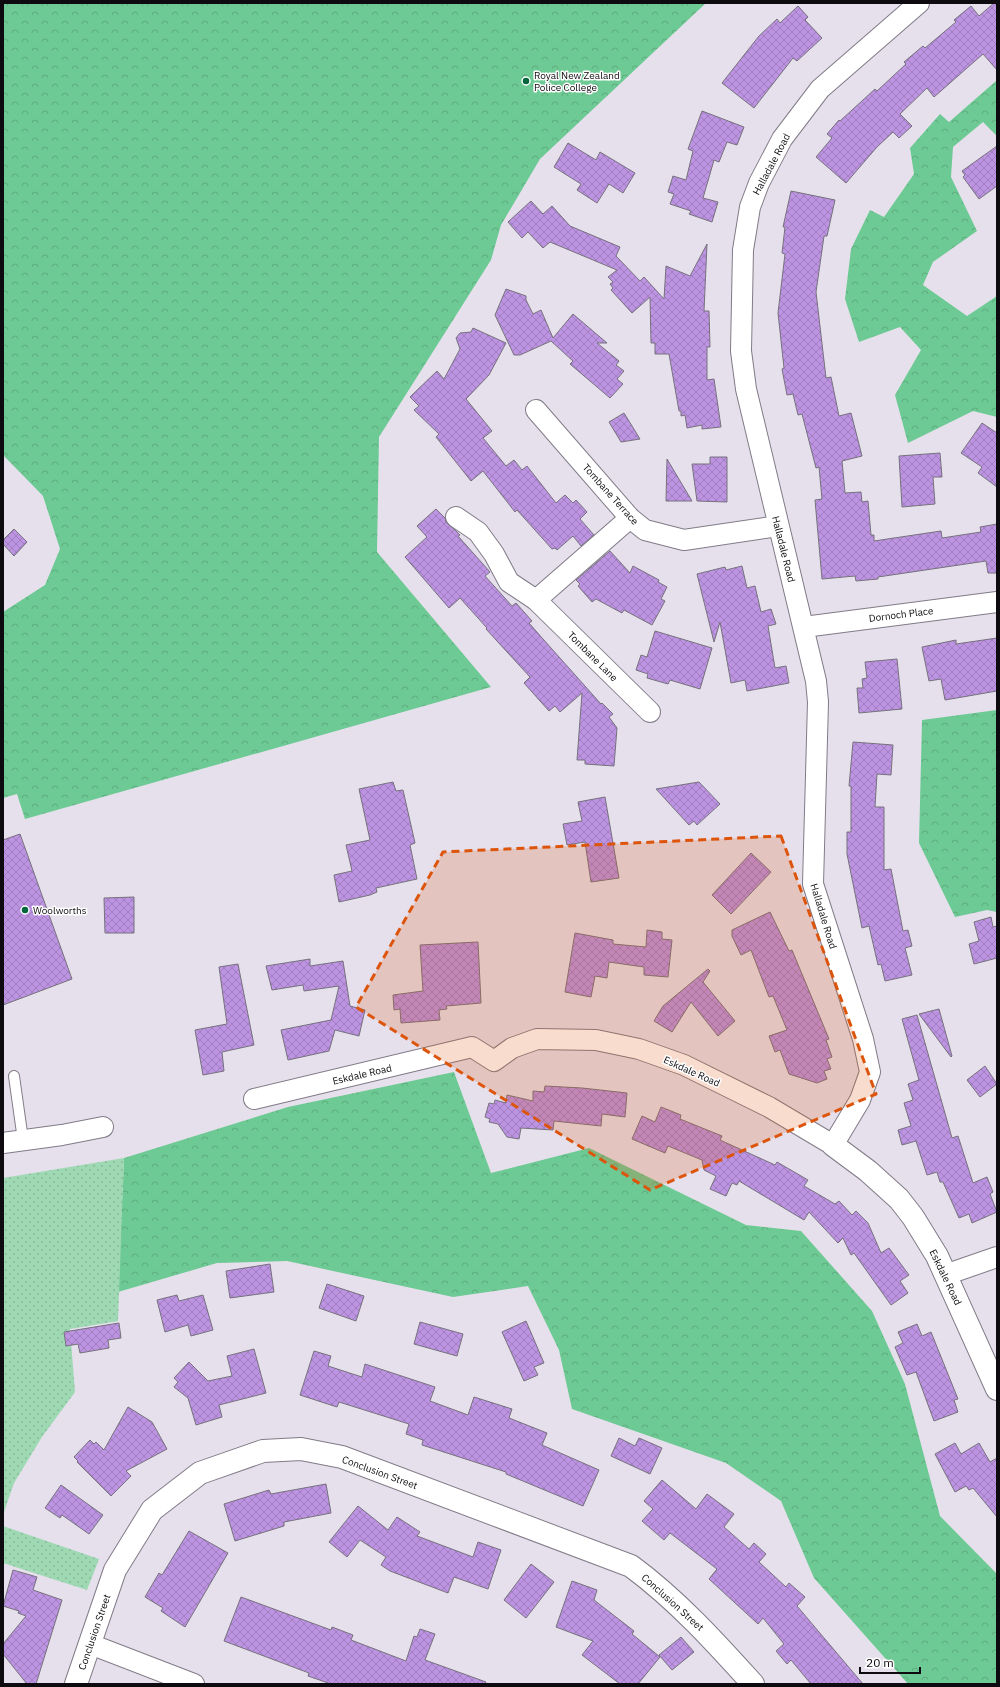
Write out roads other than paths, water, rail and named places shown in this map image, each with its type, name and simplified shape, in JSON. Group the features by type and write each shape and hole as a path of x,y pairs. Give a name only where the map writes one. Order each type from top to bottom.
{"street":[{"name":"Halladale Road","path":"833,1144 860,1100 870,1072 863,1039 813,884 818,702 816,681 746,389 741,350 743,250 750,207 759,183 782,139 820,89 919,3"},
{"name":"Tombane Terrace","path":"536,410 630,518 645,530 684,540 778,526"},
{"name":"Tombane Lane","path":"456,517 478,532 494,554 509,582 536,600 650,712"},
{"path":"536,600 630,518"},
{"name":"Dornoch Place","path":"804,627 997,602"},
{"name":"Eskdale Road","path":"254,1099 472,1048 494,1061 512,1048 537,1039 596,1040 639,1049 684,1065 769,1107 833,1144 868,1171 900,1199 937,1256 997,1389"},
{"path":"3,1142 103,1127"},
{"path":"945,1275 997,1257"},
{"name":"Conclusion Street","path":"76,1684 115,1570 152,1510 200,1473 263,1451 301,1449 342,1457 631,1566 654,1582 710,1637 753,1684"},
{"path":"90,1644 194,1684"}],"lane":[{"path":"14,1076 23,1140"}],"place":[{"name":"Royal New Zealand Police College","path":"526,81"},
{"name":"Woolworths","path":"25,910"}]}
